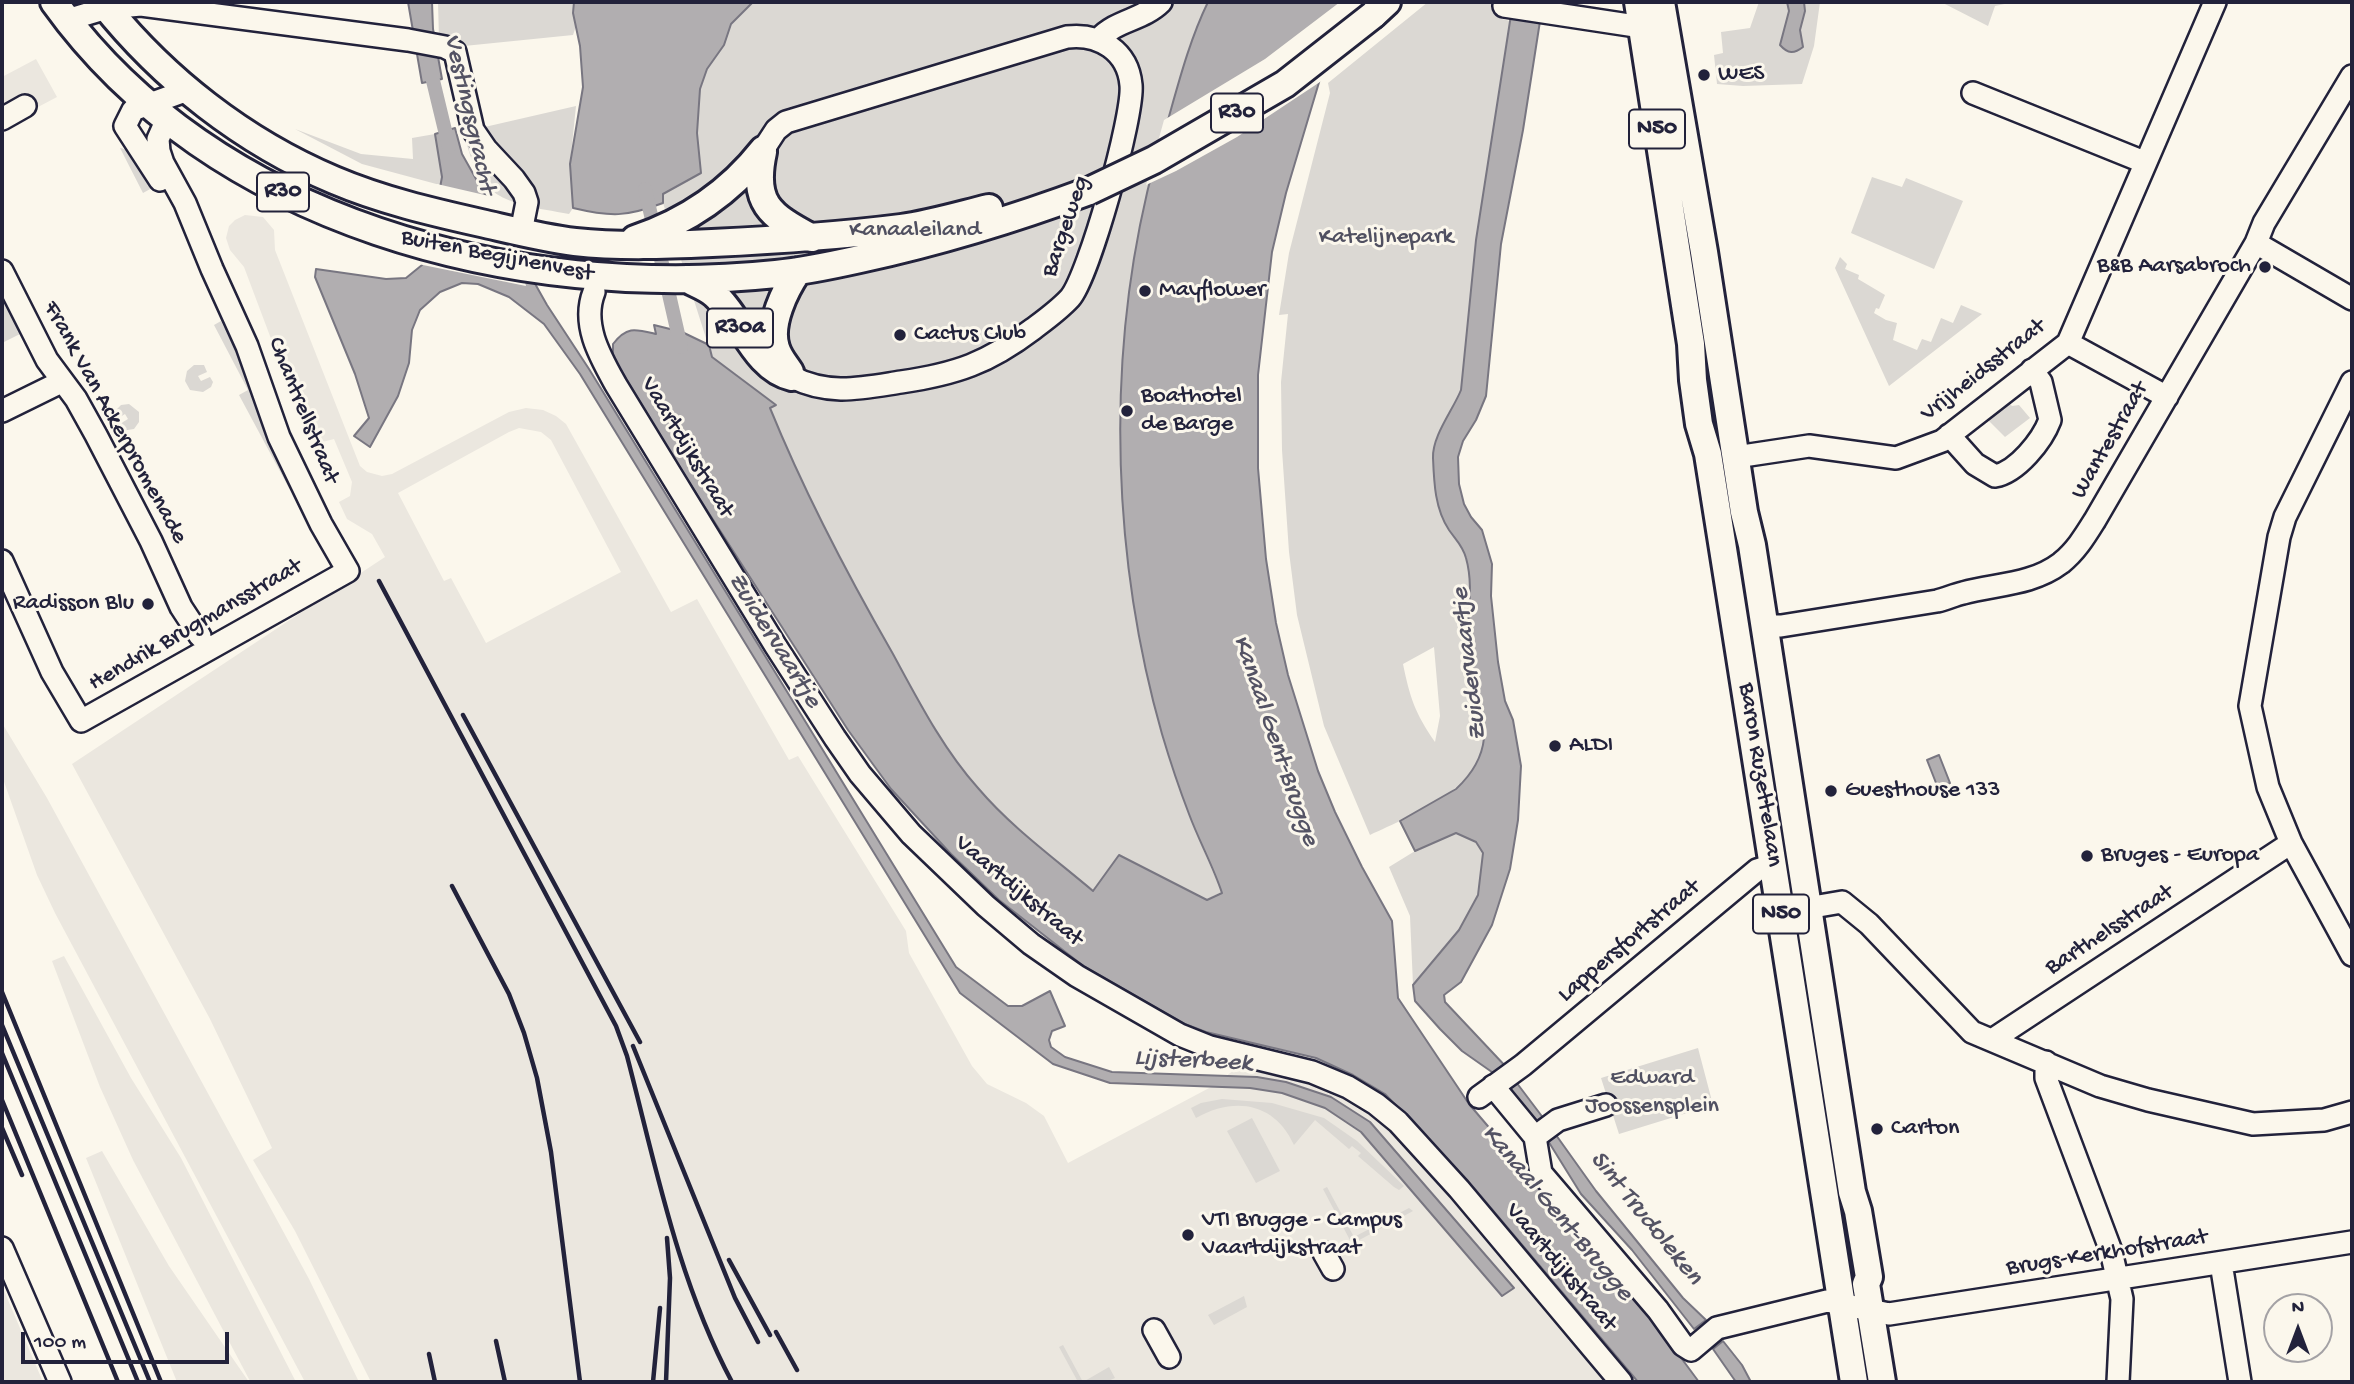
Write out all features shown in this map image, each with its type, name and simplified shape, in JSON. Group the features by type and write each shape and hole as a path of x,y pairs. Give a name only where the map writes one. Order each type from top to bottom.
{"main road":[{"name":"Baron Ruzettelaan","path":"1661,2 1744,512 1752,545 1852,1192 1858,1211 1869,1277 1866,1284 1882,1382"},
{"name":"Buiten Begijnenvest","path":"104,5 140,46 188,90 238,128 286,157 335,181 414,206 520,225 574,242 626,243 673,235"},
{"name":"R30","path":"687,279 798,271 907,249 1000,222 1091,182 1140,152 1252,92 1373,6"},
{"name":"Buiten Begijnenvest","path":"61,11 93,50 157,111 240,168 332,215 409,242 522,266 642,279 687,279"},
{"name":"Baron Ruzettelaan","path":"1640,14 1691,344 1704,378 1711,422 1709,464 1854,1382"},
{"path":"157,111 188,90"},
{"path":"673,235 744,174 764,150"},
{"path":"764,150 758,182 766,205 774,215 812,238"},
{"name":"R30","path":"673,235 812,238 904,228 1091,182"},
{"name":"R30a","path":"792,377 775,346 775,329 783,295 798,271"},
{"name":"R30a","path":"687,279 715,295 754,349 782,375 792,377"},
{"path":"1709,464 1736,457"},
{"path":"1733,611 1744,620 1763,623"}],"street":[{"path":"764,150 776,130 796,118 1067,37 1099,39 1105,32 1125,20 1144,14 1160,2"},
{"name":"Vrijheidsstraat","path":"1736,457 1809,446 1896,458 1942,441 2068,343 2215,2"},
{"path":"61,11 104,5 141,5 408,40 444,47 455,52 473,130 524,193 527,202 520,225"},
{"path":"1504,6 1550,13 1640,14"},
{"name":"Bargeweg","path":"792,377 808,385 841,390 955,372 978,364 1008,347 1071,297 1087,266 1101,220 1126,123 1132,87 1123,60 1099,39"},
{"name":"Wantestraat","path":"1763,623 1781,626 1937,601 1962,593 2012,585 2039,575 2060,563 2080,543 2352,76"},
{"path":"1973,93 2144,162"},
{"path":"2,119 25,106"},
{"name":"Chantrellstraat","path":"212,269 164,186 125,127 132,110 157,111 159,151 185,203 247,346 279,437 321,524 348,571"},
{"path":"2256,243 2352,299"},
{"name":"Frank Van Ackerpromenade","path":"2,271 47,360 76,399 96,435 151,541 181,607 200,636"},
{"name":"Vaartdijkstraat","path":"594,292 591,300 591,326 597,350 616,385 835,738 867,782 911,834 986,906 1031,944 1077,976 1180,1035 1223,1051 1312,1072 1348,1087 1376,1104 1398,1122 1459,1189 1621,1382"},
{"path":"2068,343 2167,397"},
{"path":"1949,435 1975,464 1995,476 2001,475 2026,456 2034,449 2050,420 2041,382 2032,370"},
{"path":"2,411 61,382"},
{"path":"2352,382 2285,517 2279,537 2250,706 2268,787 2291,843 2352,955"},
{"name":"Hendrik Brugmansstraat","path":"2,561 52,672 81,721 348,571"},
{"name":"Barthelsstraat","path":"1992,1040 2291,843"},
{"name":"Lappersfortstraat","path":"1542,1131 1501,1081 1757,870 1773,865"},
{"path":"1807,908 1842,902 1869,924 1972,1032 2122,1093 2253,1124 2324,1120 2352,1112"},
{"path":"2046,1062 2046,1078 2111,1251 2118,1279 2122,1298 2118,1382"},
{"path":"1606,1105 1558,1120 1542,1131 1541,1173 1658,1310 1683,1345 1691,1350 1711,1333 1805,1305 1827,1301 1870,1310"},
{"name":"Brugs-Kerkhofstraat","path":"1870,1310 1889,1314 2352,1242"},
{"path":"2,1248 60,1382"},
{"path":"2221,1263 2239,1382"},
{"path":"1154,1330 1169,1357"}],"shaded area":[{"path":"36,59 57,97 2,126 2,77"},
{"path":"245,215 263,217 274,230 275,250 360,466 367,472 382,476 392,474 509,412 526,408 543,410 566,424 671,612 697,599 789,760 798,756 906,931 909,953 972,1066 987,1084 1026,1103 1044,1116 1068,1163 1211,1087 1241,1065 1322,1083 1381,1118 1614,1382 371,1382 295,1231 253,1160 272,1148 210,1019 72,764 385,557 372,534 347,519 339,502 350,496 352,482 334,439 311,445 244,267 230,250 226,238 229,226","holes":["519,428 541,432 551,440 621,572 486,643 451,578 444,581 398,493 509,432"]},
{"path":"2,723 47,798 309,1279 359,1382 305,1382 37,875 2,776"},
{"path":"64,956 131,1078 181,1158 296,1382 250,1381 133,1160 100,1087 52,961"},
{"path":"102,1151 169,1266 249,1382 177,1382 86,1158"},
{"path":"2,1286 43,1382 2,1382"}],"green space":[{"path":"438,2 584,2 573,35 464,46 439,39"},
{"name":"Kanaaleiland","path":"753,2 1208,2 1195,33 1164,132 1147,193 1130,281 1122,370 1121,459 1127,549 1141,638 1161,725 1188,810 1222,892 1206,900 1120,855 1093,891 991,802 943,742 861,597 798,472 770,407 775,404 712,357 662,194 701,173 697,133 700,90 707,69 724,45 731,24"},
{"name":"Katelijnepark","path":"1428,2 1505,2 1502,19 1510,21 1476,240 1461,390 1439,431 1433,457 1444,515 1452,534 1465,553 1469,569 1468,658 1483,721 1482,750 1474,768 1444,796 1426,808 1370,835 1324,726 1297,615 1289,552 1282,450 1281,382 1288,314 1279,315 1289,253 1330,93 1328,83","holes":["1434,647 1440,716 1435,742 1414,705 1403,664"]},
{"path":"1759,2 1820,2 1814,46 1802,84 1717,84 1714,55 1723,53 1721,32 1750,28"},
{"path":"1941,2 2014,2 1995,6 1988,26"},
{"path":"576,106 570,164 573,208 569,214 508,200 497,195 480,178 463,132"},
{"path":"295,129 361,154 413,159 412,138 435,134 442,177 440,185 362,164"},
{"path":"120,148 135,157 153,185 152,188 143,193"},
{"path":"1872,177 1902,187 1906,178 1963,201 1934,269 1851,233"},
{"path":"1840,257 1847,264 1845,269 1859,275 1858,279 1885,295 1879,309 1876,308 1874,313 1897,323 1893,340 1917,350 1922,339 1931,342 1941,318 1953,323 1961,305 1982,314 1889,386 1835,268"},
{"path":"2,299 20,334 2,343"},
{"path":"221,321 246,372 263,425 290,490 239,395 248,390 214,325"},
{"path":"194,365 204,365 207,372 198,376 201,381 210,377 213,382 211,387 203,392 190,390 185,381 187,371"},
{"path":"2008,402 2012,406 2019,405 2030,418 2005,437 1986,418"},
{"path":"129,404 139,412 139,422 134,429 121,431 118,425 128,419 125,414 115,420 112,414 121,405"},
{"path":"1456,833 1476,842 1483,853 1478,894 1459,930 1413,985 1410,916 1389,867 1415,851"},
{"path":"1794,867 1847,1211 1845,1218 1855,1281 1850,1282 1782,868"},
{"name":"Edward Joossensplein","path":"1698,1048 1713,1105 1619,1134 1601,1078"},
{"path":"1222,1099 1272,1103 1324,1118 1357,1141 1404,1186 1399,1190 1394,1187 1358,1156 1361,1153 1352,1146 1349,1149 1315,1120 1294,1145 1286,1131 1265,1112 1239,1106 1225,1107 1196,1118 1191,1108"},
{"path":"1252,1118 1280,1171 1256,1183 1227,1131"},
{"path":"1327,1187 1354,1237 1409,1208 1413,1211 1352,1244 1323,1189"},
{"path":"1244,1296 1247,1307 1214,1325 1208,1315"},
{"path":"1063,1345 1083,1382 1078,1382 1059,1347"},
{"path":"1109,1367 1115,1378 1106,1382 1083,1382"}],"water":[{"path":"408,2 432,2 433,29 442,79 422,83"},
{"path":"574,2 753,2 731,24 724,45 707,69 700,89 697,133 701,173 663,194 663,203 618,214 573,208 570,164 583,87 580,46 573,13"},
{"name":"Kanaal Gent-Brugge","path":"1208,2 1340,2 1272,252 1258,375 1258,468 1266,559 1276,623 1288,675 1318,771 1335,812 1392,921 1398,998 1469,1104 1650,1316 1699,1382 1638,1382 1468,1181 1385,1094 1316,1058 1206,1032 1185,1024 1082,965 999,900 951,854 891,789 848,730 676,462 613,357 613,344 623,334 632,330 656,334 654,325 682,332 709,345 712,357 776,405 770,408 812,503 859,594 942,741 965,773 1019,829 1093,891 1119,855 1207,900 1222,893 1175,774 1146,669 1133,602 1121,465 1125,327 1134,259 1151,176 1184,63"},
{"name":"Zuidervaartje","path":"1513,2 1543,2 1523,130 1501,244 1486,396 1463,441 1458,457 1459,484 1464,504 1482,530 1492,564 1491,596 1498,662 1505,701 1513,720 1521,766 1518,820 1510,869 1492,925 1461,982 1444,995 1445,1002 1509,1070 1499,1077 1462,1051 1440,1029 1415,1001 1413,985 1459,930 1478,895 1483,853 1476,842 1456,833 1415,851 1400,821 1456,789 1470,773 1483,746 1483,719 1469,665 1469,571 1463,550 1444,522 1438,505 1433,458 1439,432 1461,390 1476,240"},
{"path":"1787,2 1804,2 1805,11 1800,30 1803,47 1794,52 1780,45 1789,11"},
{"path":"455,128 462,154 547,305 956,967 1008,1006 1022,1006 1050,991 1065,1026 1052,1031 1049,1040 1051,1047 1065,1057 1112,1072 1257,1077 1286,1082 1331,1097 1370,1122 1514,1288 1502,1296 1361,1132 1325,1108 1282,1093 1250,1088 1110,1083 1053,1064 960,993 580,374 544,324 509,297 478,284 462,283 440,292 420,310 412,330 409,363 398,396 370,447 354,436 369,418 355,374 315,277 316,269 386,279 406,278 422,265 442,177 435,134"},
{"path":"1939,755 1950,783 1938,788 1927,760"},
{"path":"1513,1078 1547,1123 1539,1128 1505,1083"},
{"path":"1556,1135 1596,1191 1683,1298 1706,1320 1694,1329 1632,1250 1581,1194 1545,1136"},
{"path":"1723,1341 1742,1365 1751,1382 1736,1382 1713,1349"}],"pier":[{"path":"1343,2 1323,80 1237,137 1146,185 1164,120 1265,59"},
{"path":"437,184 489,196 516,244 526,286 418,264 429,230"}],"waterway":[{"name":"Vestingsgracht","path":"429,64 449,147"},
{"path":"645,189 681,347"}],"railway":[{"path":"379,581 616,1026 627,1056 683,1264 713,1344 732,1382"},
{"path":"463,715 640,1042"},
{"path":"452,886 509,994 537,1078 551,1152 580,1382"},
{"path":"2,992 161,1382"},
{"path":"2,1025 150,1382"},
{"path":"633,1046 735,1298 758,1342"},
{"path":"2,1053 138,1382"},
{"path":"2,1100 118,1382"},
{"path":"2,1128 22,1175"},
{"path":"666,1382 670,1278 667,1238"},
{"path":"729,1260 770,1335"},
{"path":"653,1382 660,1308"},
{"path":"776,1332 797,1370"},
{"path":"496,1341 505,1382"},
{"path":"429,1354 435,1382"}],"place":[{"name":"WES","path":"1704,75"},
{"name":"B&B Aarsabroch","path":"2265,267"},
{"name":"Mayflower","path":"1145,291"},
{"name":"Cactus Club","path":"900,335"},
{"name":"Boathotel de Barge","path":"1127,411"},
{"name":"Radisson Blu","path":"148,604"},
{"name":"ALDI","path":"1555,746"},
{"name":"Guesthouse 133","path":"1831,791"},
{"name":"Bruges - Europa","path":"2087,856"},
{"name":"Carton","path":"1877,1129"},
{"name":"VTI Brugge - Campus Vaartdijkstraat","path":"1188,1235"}],"water label":[{"name":"Lijsterbeek","path":"1193,1062"},
{"name":"Sint Trudoleken","path":"1645,1219"}]}
